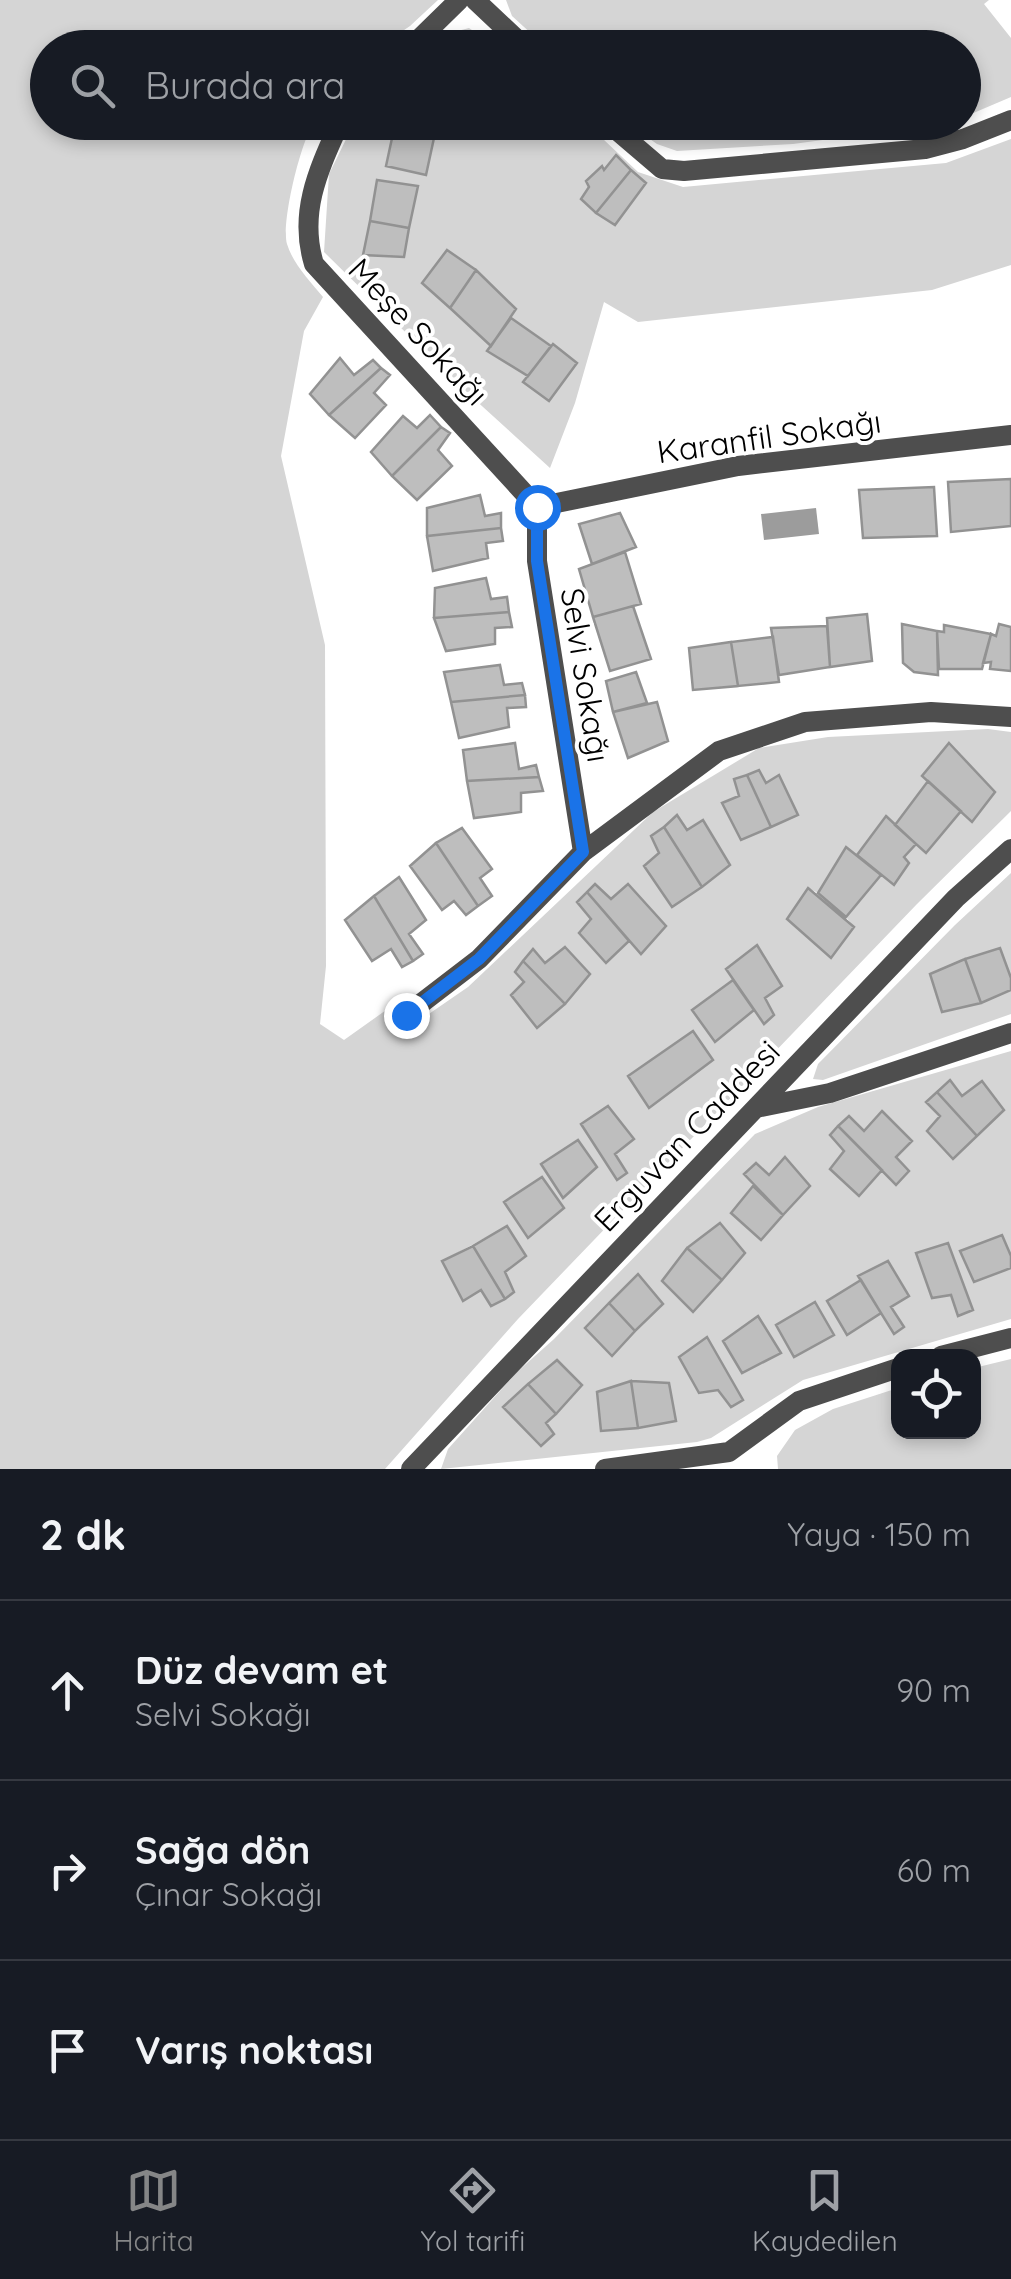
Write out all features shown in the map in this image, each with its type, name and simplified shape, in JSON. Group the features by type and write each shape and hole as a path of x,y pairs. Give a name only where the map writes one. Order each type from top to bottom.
{"street":[{"path":"428,30 459,0"},
{"path":"475,0 507,30"},
{"path":"981,132 1011,120"},
{"name":"Meşe Sokağı","path":"332,140 314,178 307,240 314,264 537,507"},
{"path":"628,140 662,169 684,172 925,149 959,140"},
{"name":"Karanfil Sokağı","path":"537,507 738,466 1011,435"},
{"name":"Selvi Sokağı","path":"537,507 537,561 583,852"},
{"path":"406,1015 479,959 583,852 720,751 805,722 931,712 1011,717"},
{"name":"Erguvan Caddesi","path":"411,1469 956,898 1011,849"},
{"path":"756,1108 830,1093 1011,1032"},
{"path":"968,1349 1011,1338"},
{"path":"605,1469 734,1460 799,1401 891,1370"}],"shaded area":[{"path":"0,0 438,0 404,30 30,30 30,140 306,140 293,182 287,244 302,272 323,297 304,331 281,456 325,645 326,966 320,1024 344,1040 396,1003 410,1027 468,987 653,812 759,748 828,737 988,729 1011,732 1011,811 518,1319 385,1469 0,1469","holes":["948,743 995,792 972,822 961,811 927,852 916,844 904,857 909,863 894,884 881,875 846,917 854,927 787,919 808,888 818,893 845,848 857,855 885,816 895,825 928,781 923,775","759,770 766,783 779,776 798,815 741,839 722,803 739,796 735,779","704,820 730,864 672,907 644,866 659,853 651,836 664,827 687,830","595,884 611,899 628,884 666,926 641,953 629,941 606,963 579,934 591,919 578,903","757,946 782,986 765,998 774,1015 763,1024 754,1010 715,1042 692,1010 733,980 726,969","565,948 590,974 565,1004 537,1028 511,995 524,982 516,972 533,950 545,963","507,1226 526,1256 505,1272 514,1292 491,1306 481,1290 463,1301 442,1261"]},
{"path":"506,0 989,0 984,4 1011,38 1011,97 981,110 981,30 527,30 512,16"},
{"path":"1011,139 1011,265 932,290 638,322 604,302 575,403 550,468 324,252 329,174 346,140 392,140 387,166 425,175 432,140 604,140 638,172 683,187 946,163","holes":["616,156 646,183 614,225 581,199","377,181 418,186 404,257 363,255","447,250 476,270 515,308 511,318 577,362 550,400 528,376 487,352 491,346 422,283"]},
{"path":"651,140 823,140 677,151"},
{"path":"816,508 819,534 764,540 761,514"},
{"path":"1011,873 1011,978 1000,948 930,975 942,1012 981,1003 1011,990 1011,1014 823,1080 813,1079 818,1064"},
{"path":"1011,1051 1011,1319 909,1349 891,1349 891,1354 803,1380 711,1438 697,1442 441,1469 448,1449 517,1372 755,1134 818,1107","holes":["983,1081 1004,1110 927,1131","882,1111 912,1141 896,1157 896,1184 882,1170 859,1196 830,1169 844,1151 838,1126 849,1116 864,1131","785,1157 810,1186 761,1239 732,1214 753,1186 745,1174 755,1163 769,1175","720,1223 745,1252 693,1312 662,1281 687,1248","889,1261 909,1295 891,1307 904,1326 881,1313 847,1335 827,1301","638,1275 635,1331 612,1356 586,1327","557,1360 582,1386 546,1423 554,1434 541,1446 504,1406","668,1383 676,1421 601,1431 597,1392"]},
{"path":"1011,1359 1011,1469 778,1469 777,1456 795,1430 833,1409 891,1390 891,1439 981,1439 981,1366"}],"building":[{"path":"392,140 434,140 426,175 386,166"},
{"path":"616,155 631,170 596,213 581,199 589,187 586,181 602,166 604,170"},
{"path":"631,170 646,183 615,225 596,213"},
{"path":"377,180 418,186 409,228 370,221"},
{"path":"370,221 409,228 404,257 363,255"},
{"path":"447,250 476,270 450,308 422,283"},
{"path":"476,270 516,309 491,346 450,308"},
{"path":"511,318 551,346 528,376 487,351"},
{"path":"553,344 577,363 549,401 523,382"},
{"path":"340,358 354,375 373,360 381,368 329,415 310,394"},
{"path":"381,368 390,375 374,393 386,405 355,438 329,415"},
{"path":"430,415 441,427 392,476 371,452 403,416 417,428"},
{"path":"441,427 450,433 438,450 452,466 417,500 392,476"},
{"path":"1011,479 1011,526 951,532 948,482"},
{"path":"934,487 937,536 863,538 859,490"},
{"path":"480,495 485,516 501,513 501,528 427,536 427,508"},
{"path":"620,513 636,547 592,564 579,524"},
{"path":"501,528 503,541 486,543 488,558 433,571 427,536"},
{"path":"625,552 641,604 593,617 579,569"},
{"path":"486,578 491,599 507,597 509,612 434,618 435,588"},
{"path":"633,606 651,659 610,671 593,617"},
{"path":"509,612 512,627 495,628 495,644 446,651 434,618"},
{"path":"867,614 872,661 830,667 827,618"},
{"path":"902,624 937,631 938,675 914,672 903,663"},
{"path":"999,624 1011,627 1011,671 990,669 991,662 983,663 991,634 996,636"},
{"path":"944,625 991,634 982,669 939,669 937,631 944,632"},
{"path":"827,626 830,667 779,675 771,628"},
{"path":"773,637 779,682 738,686 731,642"},
{"path":"731,642 738,686 693,690 689,648"},
{"path":"500,665 504,685 522,683 525,695 451,702 444,672"},
{"path":"636,672 647,703 613,712 606,681"},
{"path":"525,695 526,707 507,708 509,727 459,738 451,702"},
{"path":"657,702 668,741 628,758 613,712"},
{"path":"515,743 519,769 536,765 539,777 467,781 463,750"},
{"path":"949,743 995,792 972,822 922,776"},
{"path":"759,770 766,783 779,775 798,815 771,827 747,775"},
{"path":"747,775 771,827 741,840 722,803 739,796 734,779"},
{"path":"539,777 543,791 521,793 521,812 474,818 467,781"},
{"path":"928,781 961,811 926,853 895,825"},
{"path":"677,815 687,830 703,820 730,865 702,887 664,827"},
{"path":"886,816 916,844 904,857 909,863 894,885 857,855"},
{"path":"664,827 702,887 672,907 644,866 659,853 651,836"},
{"path":"462,828 492,869 480,878 492,896 478,906 436,843"},
{"path":"436,843 478,906 466,915 454,901 442,910 410,866"},
{"path":"846,847 881,875 846,917 818,893"},
{"path":"399,877 426,920 409,934 423,954 413,961 374,896"},
{"path":"595,884 611,899 628,884 666,926 641,954 587,892"},
{"path":"808,888 854,927 831,958 787,919"},
{"path":"587,892 629,941 606,963 579,933 591,919 577,902"},
{"path":"374,896 413,961 402,967 391,949 372,961 345,920"},
{"path":"757,945 782,986 765,998 774,1015 764,1024 726,969"},
{"path":"565,947 590,974 565,1004 523,961 533,949 545,963"},
{"path":"1000,948 1011,978 1011,990 981,1003 965,959"},
{"path":"965,959 981,1003 942,1012 930,974"},
{"path":"523,961 565,1004 537,1028 511,995 524,982 515,972"},
{"path":"733,980 754,1010 715,1042 692,1010"},
{"path":"693,1031 713,1060 649,1108 628,1076"},
{"path":"950,1080 962,1096 982,1081 1004,1110 977,1136 937,1092"},
{"path":"937,1092 977,1136 953,1159 927,1131 940,1116 926,1102"},
{"path":"608,1106 634,1139 615,1154 627,1173 617,1180 581,1124"},
{"path":"882,1111 912,1141 896,1157 909,1171 896,1185 838,1126 849,1116 864,1131"},
{"path":"838,1126 882,1170 859,1196 830,1169 844,1151 830,1135"},
{"path":"578,1140 597,1167 563,1198 541,1164"},
{"path":"785,1157 810,1186 783,1215 744,1174 756,1163 769,1175"},
{"path":"542,1177 564,1208 528,1238 504,1202"},
{"path":"753,1186 783,1215 761,1240 731,1213"},
{"path":"720,1223 745,1253 722,1280 687,1248"},
{"path":"507,1226 526,1256 505,1272 514,1292 505,1299 473,1246"},
{"path":"1002,1235 1011,1256 1011,1268 974,1282 960,1251"},
{"path":"948,1243 973,1310 958,1316 951,1295 932,1298 916,1253"},
{"path":"473,1246 505,1299 491,1306 481,1290 463,1301 442,1261"},
{"path":"687,1248 722,1280 693,1312 662,1281"},
{"path":"888,1261 909,1296 891,1307 904,1327 894,1334 858,1276"},
{"path":"638,1274 663,1304 635,1331 609,1303"},
{"path":"861,1280 881,1313 847,1335 827,1301"},
{"path":"815,1302 834,1335 794,1357 776,1325"},
{"path":"609,1303 635,1331 612,1356 585,1328"},
{"path":"758,1316 781,1353 742,1373 723,1341"},
{"path":"707,1337 743,1400 731,1407 718,1390 699,1393 679,1357"},
{"path":"557,1360 582,1385 556,1414 528,1384"},
{"path":"631,1381 669,1383 676,1421 638,1428"},
{"path":"631,1381 638,1428 601,1431 597,1392"},
{"path":"528,1384 556,1414 546,1423 554,1434 541,1446 503,1407"}],"route":[{"path":"406,1015 479,959 583,852 537,561 537,507"}]}
